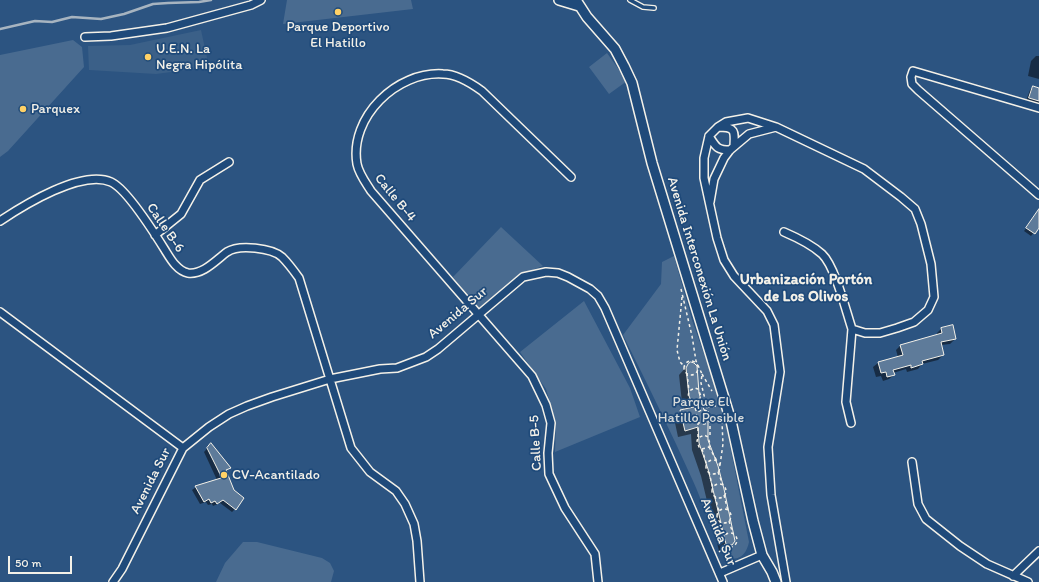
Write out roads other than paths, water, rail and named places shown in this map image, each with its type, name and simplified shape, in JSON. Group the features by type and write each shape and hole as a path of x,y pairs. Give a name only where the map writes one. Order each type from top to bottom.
{"street":[{"path":"84,37 111,36 167,28 251,5 261,0"},
{"path":"559,0 577,3"},
{"name":"Avenida Interconexión La Unión","path":"577,3 615,49 632,83 652,163 731,421 762,555"},
{"path":"1039,108 913,71 911,77 912,84 932,103 1039,195"},
{"name":"Calle B-4","path":"478,314 372,191 363,178 357,166 356,149 359,134 374,108 393,89 418,77 432,74 445,74 457,77 472,83 482,91 571,177"},
{"path":"786,582 771,495 768,447 780,372 774,325 767,312 734,276 724,260 716,238 704,178 704,158 709,136 718,127 726,122 748,118 776,127 864,169 915,209 922,224 931,264 934,297 928,310 914,322 880,333 865,333 852,329"},
{"path":"718,127 729,127 734,131 735,135 732,148"},
{"path":"710,208 714,179 724,158 732,148 749,134 776,127"},
{"path":"709,136 715,146 721,150 732,148"},
{"path":"155,235 182,214 200,180 229,162"},
{"name":"Calle B-6","path":"0,221 20,208 65,186 95,178 111,182 125,193 175,265 187,273 200,271 229,251 246,248 263,249 281,256 299,278 330,378"},
{"path":"784,232 807,243 823,255 831,266 852,329 846,402 851,423"},
{"name":"Avenida Sur","path":"112,582 122,569 183,448 209,426 229,414 247,406 330,378 380,369 397,368 414,363 438,349 523,276 546,272 558,273 590,289 598,296 605,308 723,582"},
{"path":"0,312 183,448"},
{"name":"Calle B-5","path":"478,314 532,376 541,391 551,423 548,453 549,474 565,508 595,554 599,579 598,582"},
{"path":"330,378 351,448 370,472 396,491 405,504 414,524 417,541 420,582"},
{"path":"912,462 918,504 926,519 960,546 987,564 1028,582"},
{"path":"1013,576 1039,551"},
{"path":"720,573 762,555 776,582"}],"lane":[{"path":"630,0 643,7 654,8"}],"waterway":[{"path":"0,29 35,21 52,22 72,17 101,19 124,14 153,4 211,0"}],"place":[{"name":"Parque Deportivo El Hatillo","path":"338,12"},
{"name":"U.E.N. La Negra Hipólita","path":"148,57"},
{"name":"Parquex","path":"23,109"},
{"name":"CV-Acantilado","path":"224,475"}],"district":[{"name":"Urbanización Portón de Los Olivos","path":"806,288"}],"park label":[{"name":"Parque El Hatillo Posible","path":"701,410"}]}
